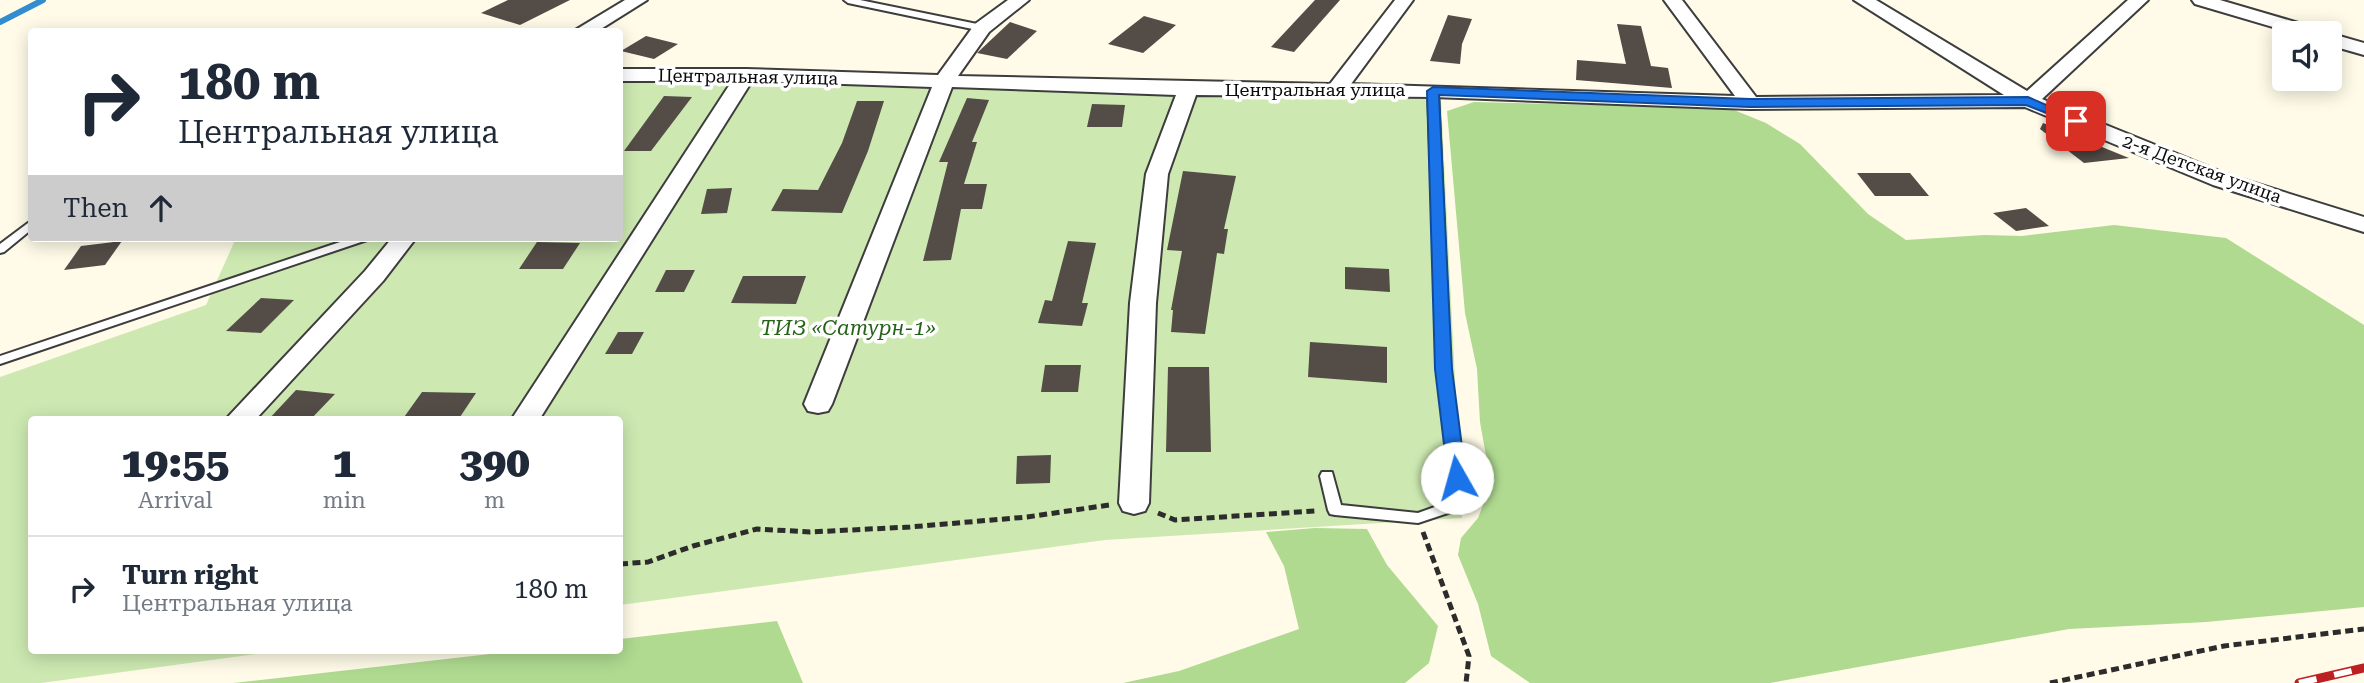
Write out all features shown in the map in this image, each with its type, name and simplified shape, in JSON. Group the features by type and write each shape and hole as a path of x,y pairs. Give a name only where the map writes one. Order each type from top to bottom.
{"street":[{"path":"588,28 638,0"},
{"path":"818,404 944,80 982,28 1020,0"},
{"path":"1336,89 1404,0"},
{"path":"1673,0 1750,103"},
{"name":"2-я Детская улица","path":"1863,0 2028,101 2221,180 2364,225"},
{"path":"2028,101 2139,0"},
{"path":"2201,0 2272,21"},
{"path":"2342,42 2364,49"},
{"name":"Центральная улица","path":"623,75 747,75 1188,89 1433,91 1750,103 2028,101"},
{"path":"529,416 747,75"},
{"path":"1134,503 1143,303 1157,174 1188,89"},
{"path":"243,416 374,276 401,242"}],"lane":[{"path":"848,0 982,28"},
{"path":"1327,476 1335,510 1418,518 1449,507 1457,478 1444,369 1433,91"},
{"path":"0,250 28,226"},
{"path":"0,360 351,242"}],"path":[{"path":"623,564 648,562 692,546 757,529 810,532 910,527 1027,517 1094,506 1134,503 1175,520 1335,510"},
{"path":"1418,518 1469,656 1466,683"},
{"path":"2050,683 2224,646 2364,629"}],"green space":[{"name":"ТИЗ «Сатурн-1»","path":"623,81 921,84 1364,95 1441,100 1462,518 1105,540 623,605 623,416 28,416 28,654 257,654 41,683 0,683 0,377 206,305 234,242 623,242"},
{"path":"1474,102 1729,108 1766,123 1800,144 1868,214 1906,240 1984,235 2022,236 2114,225 2226,238 2364,325 2364,607 2206,622 2069,629 1770,683 1530,683 1491,656 1478,604 1458,555 1461,538 1478,518 1491,484 1480,422 1477,369 1465,313 1447,111"},
{"path":"1315,528 1367,529 1387,565 1438,626 1429,663 1405,683 1123,683 1179,671 1299,629 1284,566 1266,532"},
{"path":"777,621 803,683 233,683 489,654 623,654 623,639"}],"building":[{"path":"508,0 570,0 520,25 481,13"},
{"path":"1315,0 1340,0 1294,52 1271,47"},
{"path":"1448,15 1472,19 1462,44 1460,64 1430,61"},
{"path":"1144,16 1176,25 1143,53 1108,44"},
{"path":"1010,22 1037,31 1007,59 977,53"},
{"path":"1617,24 1641,26 1651,66 1668,68 1672,88 1576,80 1577,60 1626,64"},
{"path":"646,36 678,44 654,59 623,50"},
{"path":"664,96 692,97 651,151 624,151"},
{"path":"967,98 989,100 972,142 977,142 964,184 987,184 982,209 961,209 951,260 923,261 948,162 939,162"},
{"path":"857,101 884,101 868,151 842,213 771,211 783,189 818,190 842,143"},
{"path":"1092,104 1125,105 1122,127 1087,127"},
{"path":"2043,123 2129,158 2084,163 2040,129"},
{"path":"1183,171 1236,176 1224,229 1228,229 1224,254 1217,253 1205,334 1171,332 1171,310 1182,251 1167,250"},
{"path":"1857,173 1910,173 1929,196 1875,196"},
{"path":"732,188 727,213 701,214 707,189"},
{"path":"2026,208 2049,226 2016,231 1993,213"},
{"path":"1068,241 1096,243 1082,303 1088,303 1082,326 1038,323 1045,300 1052,301"},
{"path":"121,242 105,265 64,270 81,246"},
{"path":"537,242 580,243 563,269 519,269"},
{"path":"1345,267 1389,269 1390,292 1345,289"},
{"path":"666,270 695,270 684,292 655,292"},
{"path":"743,276 806,276 796,304 731,303"},
{"path":"261,298 294,300 261,333 226,331"},
{"path":"618,332 644,332 632,354 605,354"},
{"path":"1310,342 1387,347 1387,383 1308,377"},
{"path":"1045,365 1081,365 1078,392 1041,392"},
{"path":"1168,367 1209,367 1211,452 1166,452"},
{"path":"296,390 335,394 314,416 272,416"},
{"path":"422,392 476,393 461,416 405,416"},
{"path":"1051,455 1050,483 1016,484 1017,456"}],"waterway":[{"path":"0,22 43,0"}],"railway":[{"path":"2299,683 2364,668"}],"route":[{"path":"1457,478 1444,369 1433,91 1750,103 2028,101 2076,121"}]}
